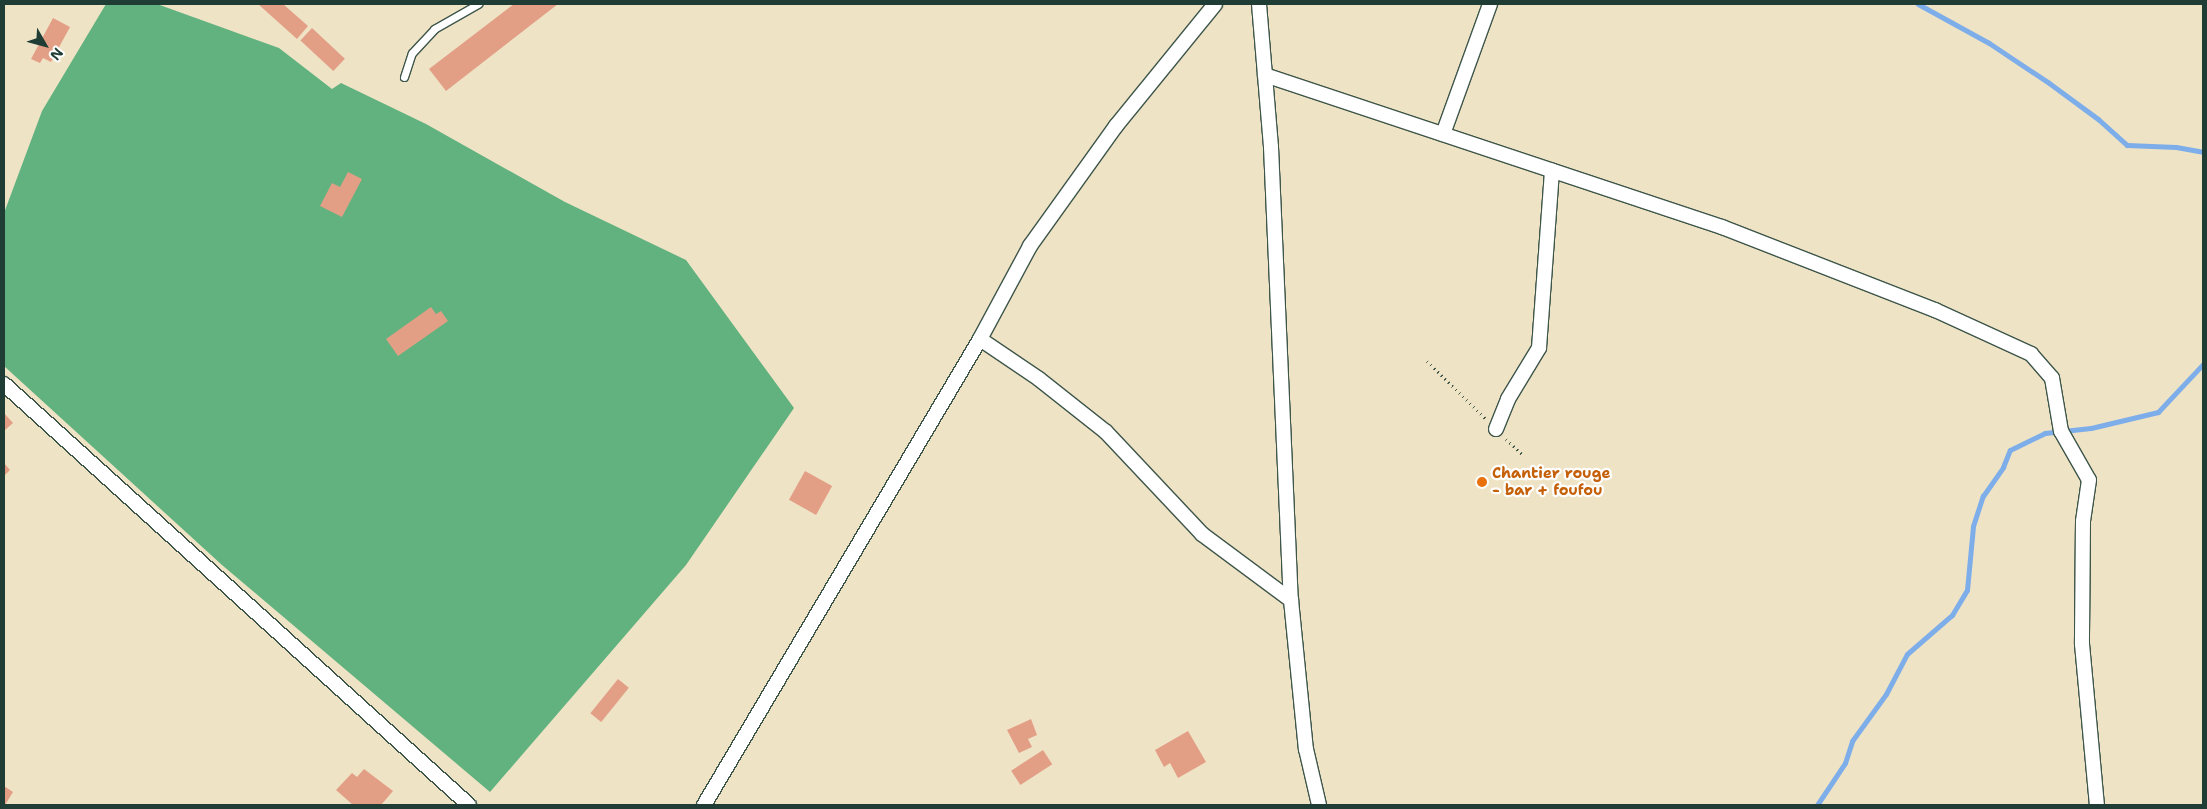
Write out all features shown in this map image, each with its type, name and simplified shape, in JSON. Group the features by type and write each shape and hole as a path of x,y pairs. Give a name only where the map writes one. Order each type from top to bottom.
{"street":[{"path":"704,805 980,338 1036,238 1116,126 1214,4"},
{"path":"1259,4 1272,167 1291,600 1306,749 1320,805"},
{"path":"1443,134 1490,4"},
{"path":"1265,75 1722,227 1935,310 2031,354 2052,378 2061,431 2090,480 2083,521 2082,644 2097,805"},
{"path":"1496,429 1508,399 1540,348 1552,170"},
{"path":"980,338 1039,379 1106,432 1202,534 1291,600"},
{"path":"4,384 469,805"}],"lane":[{"path":"404,77 412,53 434,29 478,4"}],"path":[{"path":"1426,361 1522,454"}],"green space":[{"path":"106,4 157,4 279,48 332,89 341,83 426,124 565,202 686,260 794,408 686,565 490,792 222,565 4,366 4,213 42,111"}],"building":[{"path":"258,4 283,4 308,26 297,39"},
{"path":"514,4 558,4 446,91 429,69"},
{"path":"53,18 70,27 51,62 43,58 40,63 31,59"},
{"path":"312,28 345,59 333,71 300,40"},
{"path":"348,172 362,179 342,217 320,206 332,183 340,187"},
{"path":"431,307 436,314 441,311 448,321 398,356 386,339"},
{"path":"4,413 13,423 4,431"},
{"path":"4,463 10,470 4,476"},
{"path":"805,471 832,486 816,515 789,500"},
{"path":"618,679 629,688 601,722 590,713"},
{"path":"1031,719 1037,735 1028,739 1032,747 1019,753 1007,730"},
{"path":"1188,731 1206,762 1178,778 1170,763 1164,767 1155,750"},
{"path":"1043,750 1052,764 1020,785 1011,771"},
{"path":"364,769 393,791 381,805 353,805 336,790 352,773 357,777"},
{"path":"4,786 13,792 5,805 4,805"}],"waterway":[{"path":"1918,4 1989,43 2049,83 2098,119 2127,145 2176,147 2203,152"},
{"path":"1817,805 1845,763 1852,741 1886,694 1907,654 1952,615 1967,590 1973,526 1983,496 2003,467 2010,450 2045,433 2091,428 2158,412 2203,364"}],"place":[{"name":"Chantier rouge - bar + foufou","path":"1482,482"}]}
